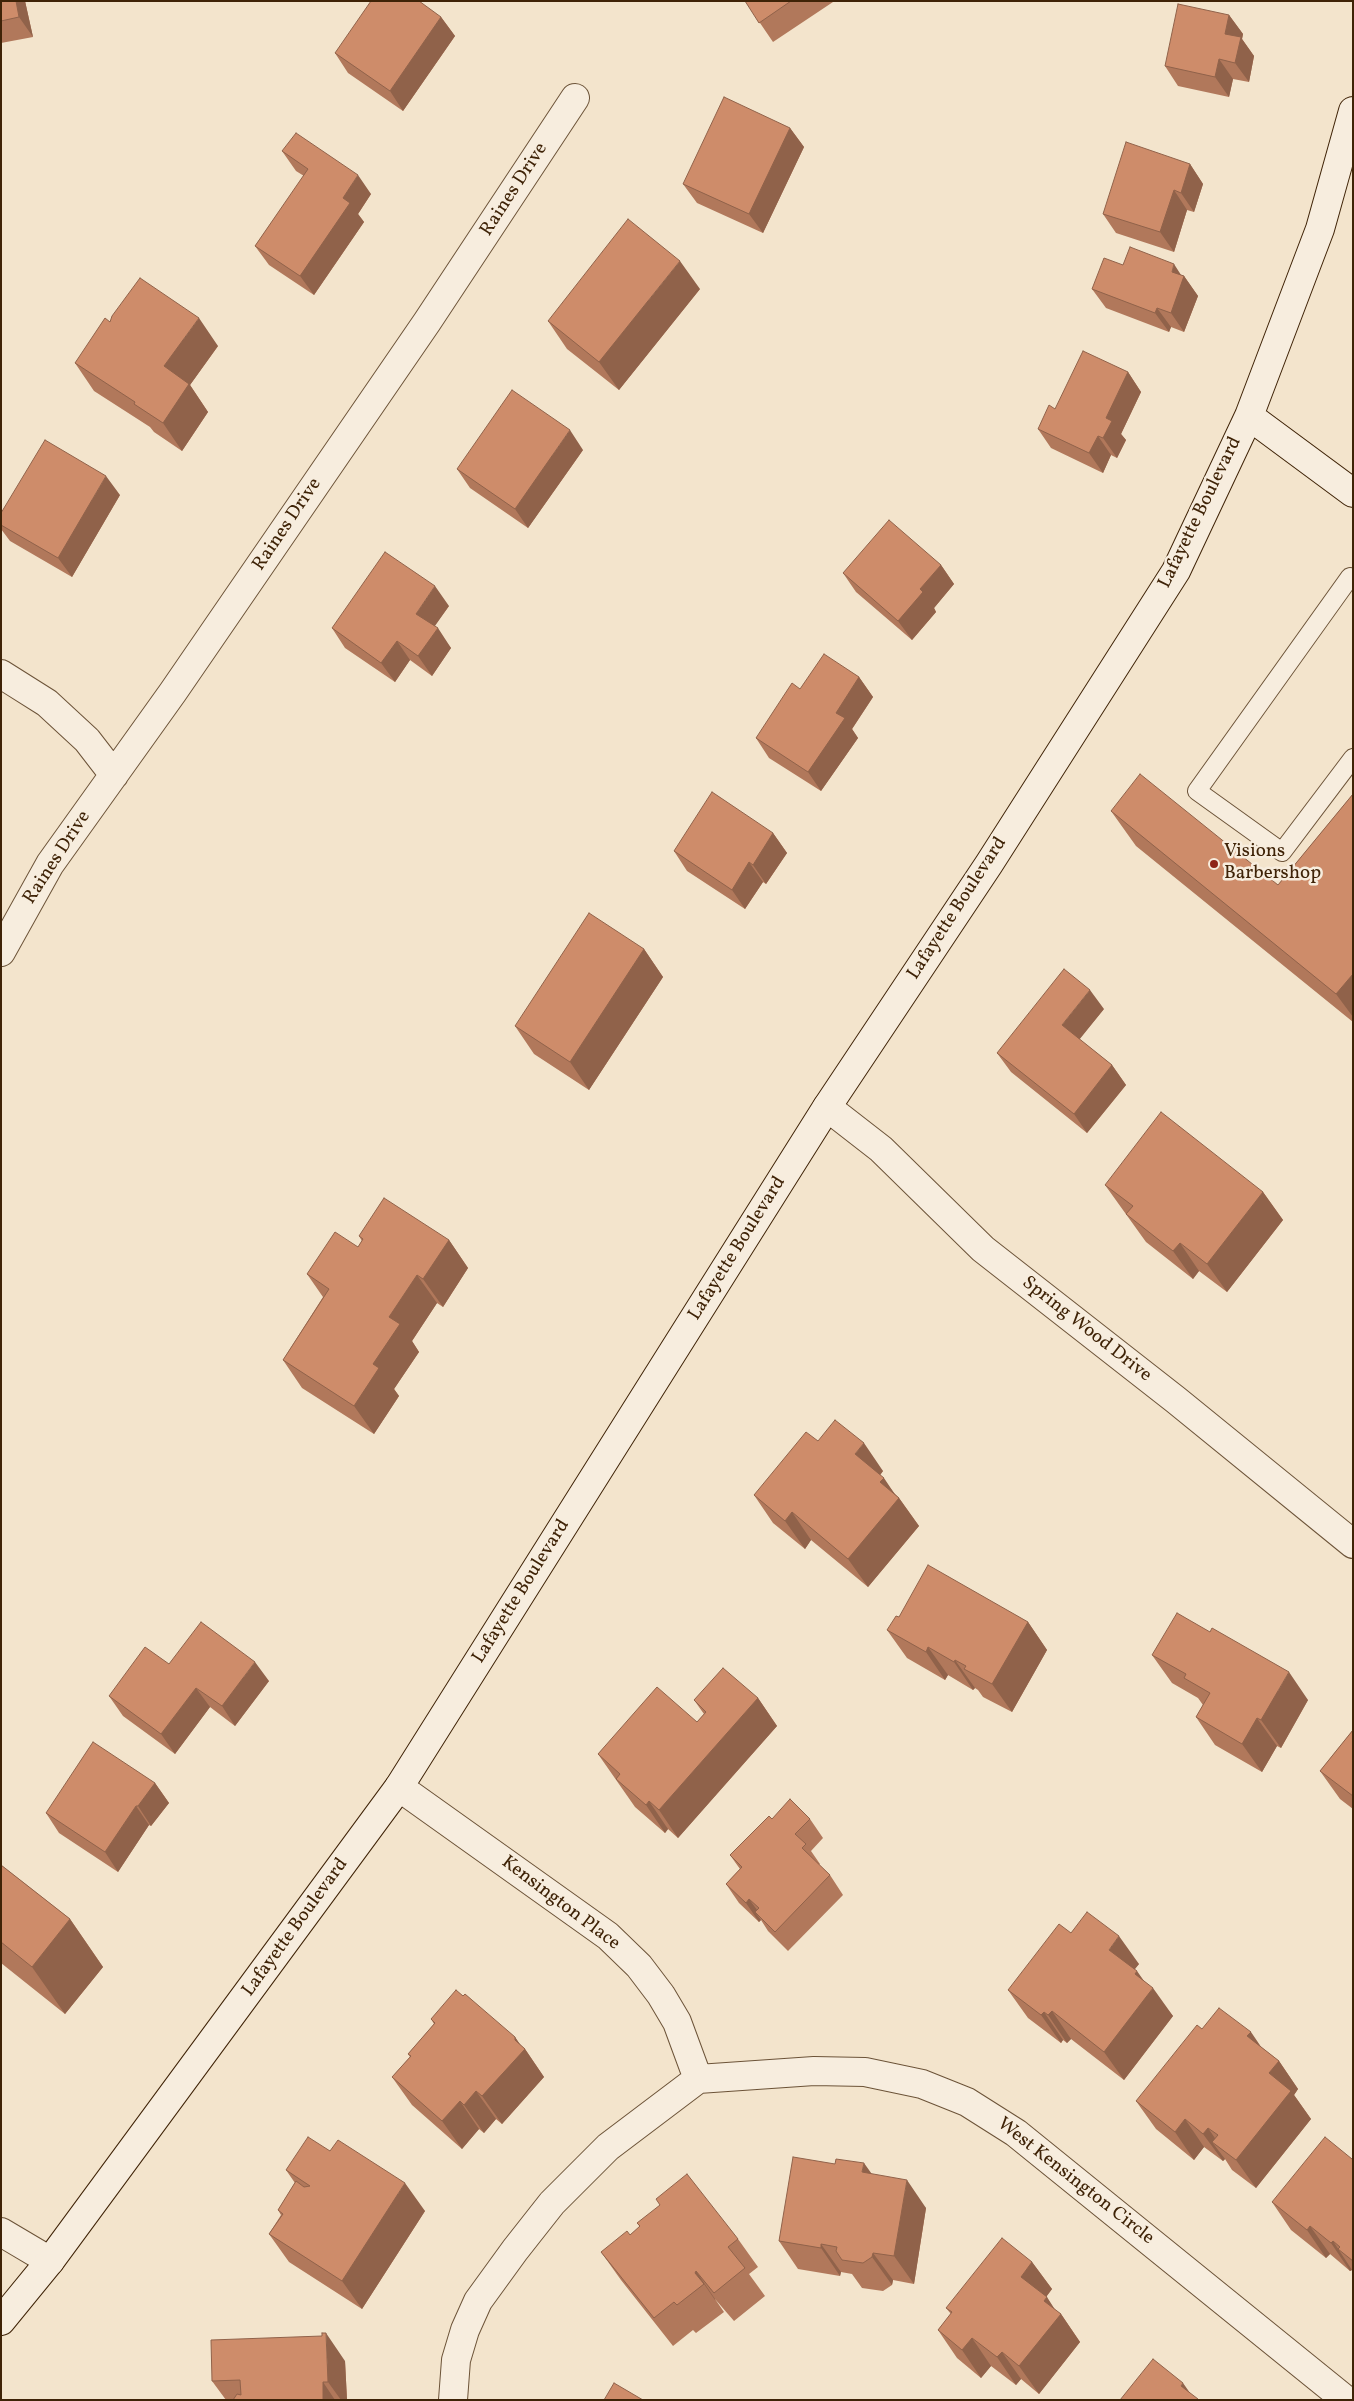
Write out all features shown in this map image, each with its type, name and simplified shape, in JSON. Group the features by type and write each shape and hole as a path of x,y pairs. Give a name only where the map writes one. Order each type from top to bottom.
{"street":[{"name":"Raines Drive","path":"1,952 50,864 173,692 427,322 575,98"},
{"name":"Lafayette Boulevard","path":"1,2320 50,2261 399,1787 827,1107 989,864 1176,571 1249,416 1320,229 1353,111"},
{"path":"1249,416 1353,494"},
{"path":"1,674 47,703 87,740 114,775"},
{"name":"Spring Wood Drive","path":"827,1107 881,1149 983,1249 1176,1400 1353,1544"},
{"name":"Kensington Place","path":"399,1787 608,1936 639,1966 661,1995 677,2022 698,2079"},
{"name":"West Kensington Circle","path":"698,2079 814,2070 865,2072 922,2084 967,2102 1016,2133 1346,2400"},
{"path":"453,2400 456,2360 465,2330 478,2301 514,2250 552,2203 608,2147 698,2079"},
{"path":"1,2232 50,2261"}],"lane":[{"path":"1353,579 1350,577 1197,791 1282,852 1353,758"}],"building":[{"path":"1,1 16,1 19,17 1,21"},
{"path":"371,1 419,1 441,17 390,91 335,53"},
{"path":"745,1 791,1 759,23"},
{"path":"1178,4 1229,15 1225,34 1241,37 1235,63 1219,59 1215,77 1165,66"},
{"path":"724,97 790,128 749,214 683,184"},
{"path":"296,133 358,175 343,198 350,203 300,276 255,246 308,169 282,151"},
{"path":"1126,142 1190,164 1181,193 1174,190 1160,232 1103,214"},
{"path":"628,219 680,261 599,362 548,321"},
{"path":"1130,247 1174,264 1172,272 1184,276 1171,313 1157,308 1155,313 1092,289 1104,258 1123,265"},
{"path":"140,278 199,318 164,366 189,384 163,423 134,404 135,402 75,363 105,318 110,322 112,316"},
{"path":"1083,351 1128,372 1106,418 1112,421 1103,438 1098,436 1089,453 1038,429 1049,405 1055,409"},
{"path":"512,390 570,430 515,509 457,469"},
{"path":"45,440 106,476 58,558 1,525 1,513"},
{"path":"889,520 941,565 920,589 923,592 898,621 843,573"},
{"path":"385,552 435,586 416,614 438,628 418,656 397,641 381,663 332,628"},
{"path":"824,654 859,677 836,713 845,718 808,772 756,738 792,683 800,689"},
{"path":"1140,774 1278,885 1353,794 1353,974 1336,994 1111,811"},
{"path":"712,792 773,833 753,865 749,862 732,890 674,851"},
{"path":"589,913 644,949 570,1062 515,1026"},
{"path":"1064,969 1090,990 1062,1025 1112,1065 1074,1114 997,1053"},
{"path":"1161,1112 1263,1192 1207,1264 1180,1243 1173,1251 1126,1214 1133,1206 1105,1185"},
{"path":"384,1198 449,1240 423,1279 417,1275 389,1317 400,1324 373,1364 379,1368 354,1406 283,1360 329,1289 307,1274 335,1232 358,1247 363,1239 359,1236"},
{"path":"835,1420 864,1443 855,1454 884,1478 880,1482 899,1498 848,1559 792,1512 785,1521 754,1495 806,1432 818,1441"},
{"path":"928,1565 1028,1622 992,1684 964,1669 966,1666 955,1660 954,1662 928,1647 926,1652 887,1630 896,1616 899,1617"},
{"path":"1177,1613 1210,1632 1212,1628 1289,1672 1261,1720 1257,1718 1242,1744 1196,1717 1210,1693 1184,1678 1186,1674 1152,1655"},
{"path":"201,1622 255,1662 222,1706 196,1688 161,1734 109,1696 145,1647 169,1664"},
{"path":"723,1668 758,1698 659,1810 649,1801 646,1805 616,1779 620,1774 598,1754 657,1687 697,1722 706,1712 694,1700"},
{"path":"1353,1730 1353,1796 1320,1771"},
{"path":"93,1742 155,1783 138,1806 136,1806 105,1852 46,1813"},
{"path":"790,1799 810,1819 795,1834 806,1844 802,1848 830,1875 775,1932 755,1912 759,1908 749,1899 746,1903 726,1884 742,1867 730,1855 769,1816 772,1819"},
{"path":"1,1865 70,1919 32,1967 1,1942"},
{"path":"1087,1912 1119,1936 1109,1950 1137,1971 1135,1974 1153,1988 1104,2052 1052,2011 1048,2015 1044,2012 1041,2015 1008,1990 1059,1924 1071,1933"},
{"path":"456,1990 463,1996 465,1994 515,2037 515,2040 525,2049 482,2096 476,2091 464,2105 460,2101 442,2121 392,2077 411,2056 408,2054 435,2023 431,2019"},
{"path":"1219,2008 1251,2032 1247,2036 1279,2061 1269,2073 1291,2091 1236,2160 1212,2142 1218,2135 1208,2128 1203,2134 1185,2119 1175,2132 1136,2101 1197,2025 1202,2029"},
{"path":"308,2137 330,2151 338,2140 405,2183 342,2281 269,2234 283,2214 278,2210 296,2181 304,2187 310,2186 286,2170"},
{"path":"1325,2137 1353,2158 1353,2261 1338,2249 1340,2247 1333,2241 1331,2243 1310,2226 1307,2230 1272,2202"},
{"path":"793,2157 835,2164 836,2159 864,2163 862,2172 907,2180 894,2256 873,2253 872,2257 863,2263 842,2260 836,2251 837,2247 821,2244 821,2248 779,2241"},
{"path":"687,2174 738,2239 728,2247 745,2268 714,2293 696,2271 695,2273 704,2284 677,2305 674,2302 654,2318 601,2252 627,2231 630,2235 640,2226 637,2223 660,2205 656,2199"},
{"path":"1002,2238 1032,2262 1021,2277 1047,2297 1044,2301 1061,2314 1019,2366 1002,2352 997,2357 972,2338 962,2350 938,2330 952,2312 946,2308"},
{"path":"322,2333 326,2333 328,2382 323,2382 323,2400 233,2400 237,2394 241,2395 240,2380 212,2381 211,2340 322,2336"},
{"path":"1153,2359 1183,2383 1181,2386 1198,2399 1120,2400"},
{"path":"614,2383 643,2400 604,2400"}],"place":[{"name":"Visions Barbershop","path":"1214,864"}]}
